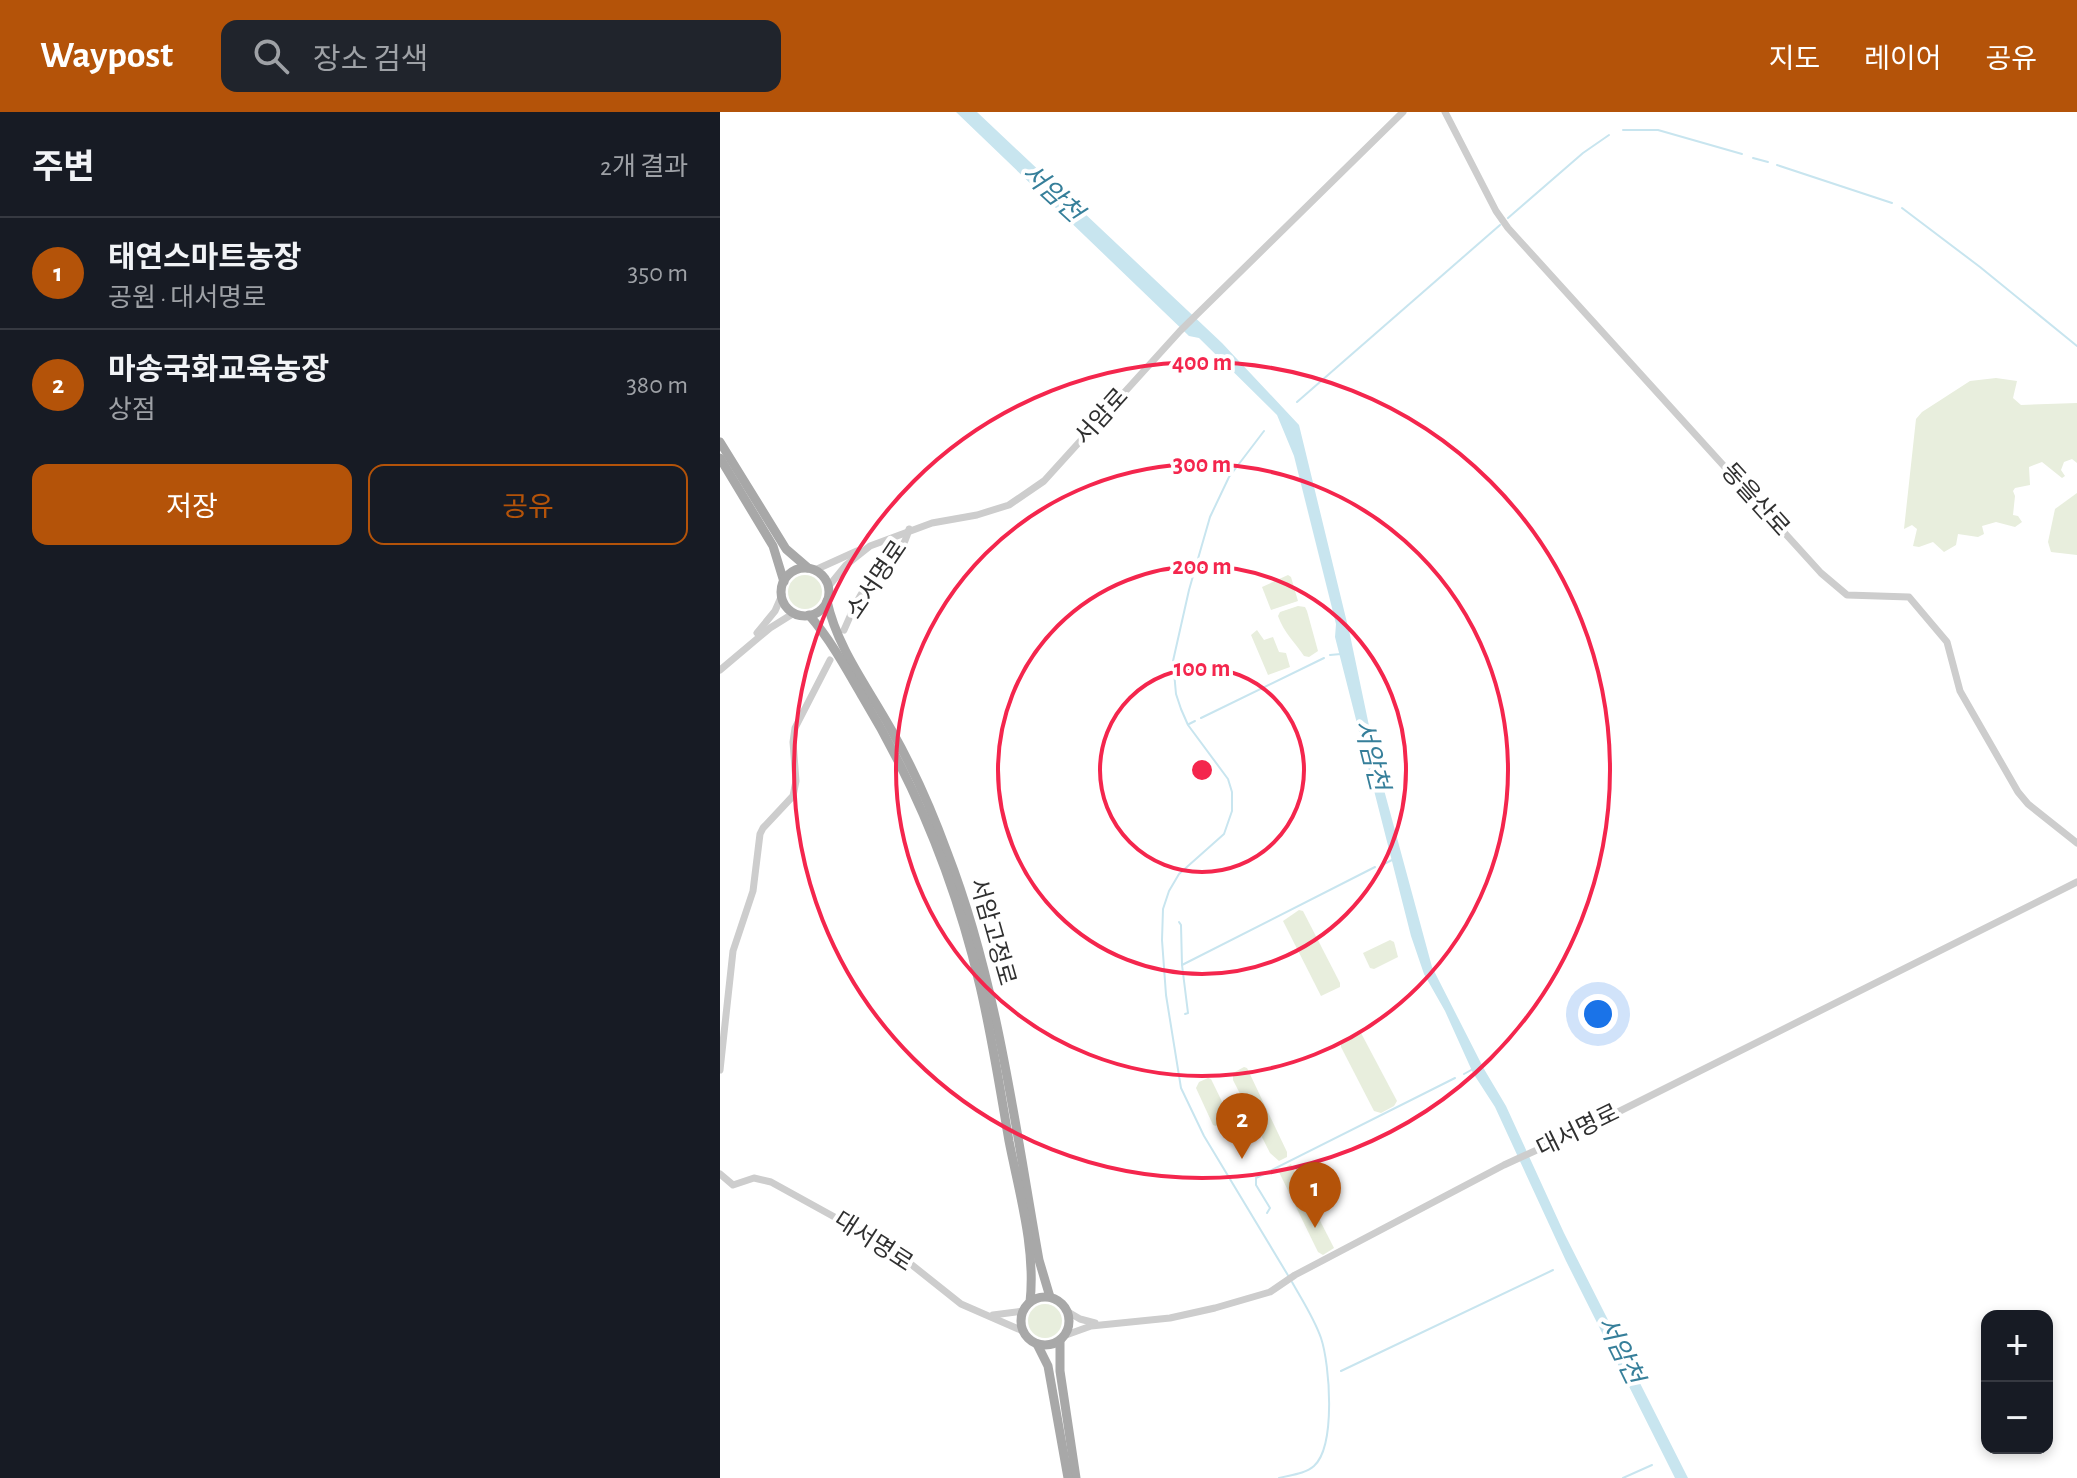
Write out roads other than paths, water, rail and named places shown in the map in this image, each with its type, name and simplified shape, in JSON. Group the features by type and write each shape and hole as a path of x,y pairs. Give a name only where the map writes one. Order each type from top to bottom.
{"main road":[{"path":"720,442 781,542 826,580 827,601 817,612 809,615 794,613 788,608 782,595 784,582 773,546 720,458"},
{"path":"784,582 793,571 811,569"},
{"name":"서암고정로","path":"827,601 837,634 918,782 964,901 990,993 1039,1260 1050,1297"},
{"name":"서암고정로","path":"809,615 827,637 897,756 927,823 963,922 983,1000 1017,1183 1032,1275 1030,1302"},
{"path":"1063,1338 1045,1345 1030,1340 1023,1331 1021,1319 1030,1302 1050,1297 1064,1305 1070,1319 1063,1338 1060,1371 1076,1478"},
{"path":"1037,1344 1048,1366 1068,1478"}],"street":[{"name":"서암로","path":"828,587 846,565 870,546 909,529 996,510 1026,495 1064,459 1180,331 1403,112"},
{"name":"동을산로","path":"1445,112 1496,211 1508,228 1821,573 1847,595 1909,597 1947,642 1960,691 2018,792 2028,804 2077,843"},
{"name":"소서명로","path":"844,630 860,596 874,576 899,554 909,529"},
{"path":"811,569 870,546"},
{"path":"720,670 745,647 775,611 782,595"},
{"path":"745,647 794,613"},
{"path":"720,1070 733,951 753,891 760,834 793,796 796,781 795,728 830,660"},
{"name":"대서명로","path":"1063,1338 1076,1330 1194,1314 1262,1295 1508,1164 2077,882"},
{"name":"대서명로","path":"720,1174 733,1185 754,1178 771,1182 836,1216 912,1265 961,1304 1023,1331"},
{"path":"991,1315 1023,1311"},
{"path":"1068,1312 1080,1319 1105,1325"}],"water":[{"name":"서암천","path":"956,112 977,112 1222,343 1299,425 1350,635 1377,764 1432,967 1506,1106 1564,1233 1688,1478 1675,1478 1566,1261 1495,1107 1473,1073 1445,1011 1424,974 1411,936 1335,637 1336,624 1294,456 1277,415 1199,338 1189,336"}],"waterway":[{"path":"1623,130 1658,130 1742,154"},
{"path":"1508,218 1583,153 1609,135"},
{"path":"1753,158 1768,162"},
{"path":"1777,165 1892,203"},
{"path":"1902,208 2077,346"},
{"path":"1297,402 1500,225"},
{"path":"1264,431 1229,477 1210,517 1173,661 1176,694 1181,709 1188,725 1228,779 1232,811 1224,834 1179,874 1169,891 1163,909 1162,940 1166,995 1181,1088 1204,1136 1289,1277"},
{"path":"1330,655 1341,654"},
{"path":"1201,718 1324,658"},
{"path":"1189,724 1195,721"},
{"path":"1384,864 1394,859"},
{"path":"1182,965 1375,867"},
{"path":"1179,922 1188,1013 1185,1014"},
{"path":"1464,1074 1473,1069"},
{"path":"1267,1213 1270,1208 1256,1185 1256,1178 1455,1078"},
{"path":"1341,1371 1553,1270"},
{"path":"1279,1478 1302,1473 1314,1466 1321,1456 1328,1424 1329,1385 1321,1338 1292,1282"},
{"path":"1623,1478 1652,1465"}],"place":[{"name":"마송국화교육농장","path":"1242,1159"},
{"name":"태연스마트농장","path":"1315,1228"}]}
